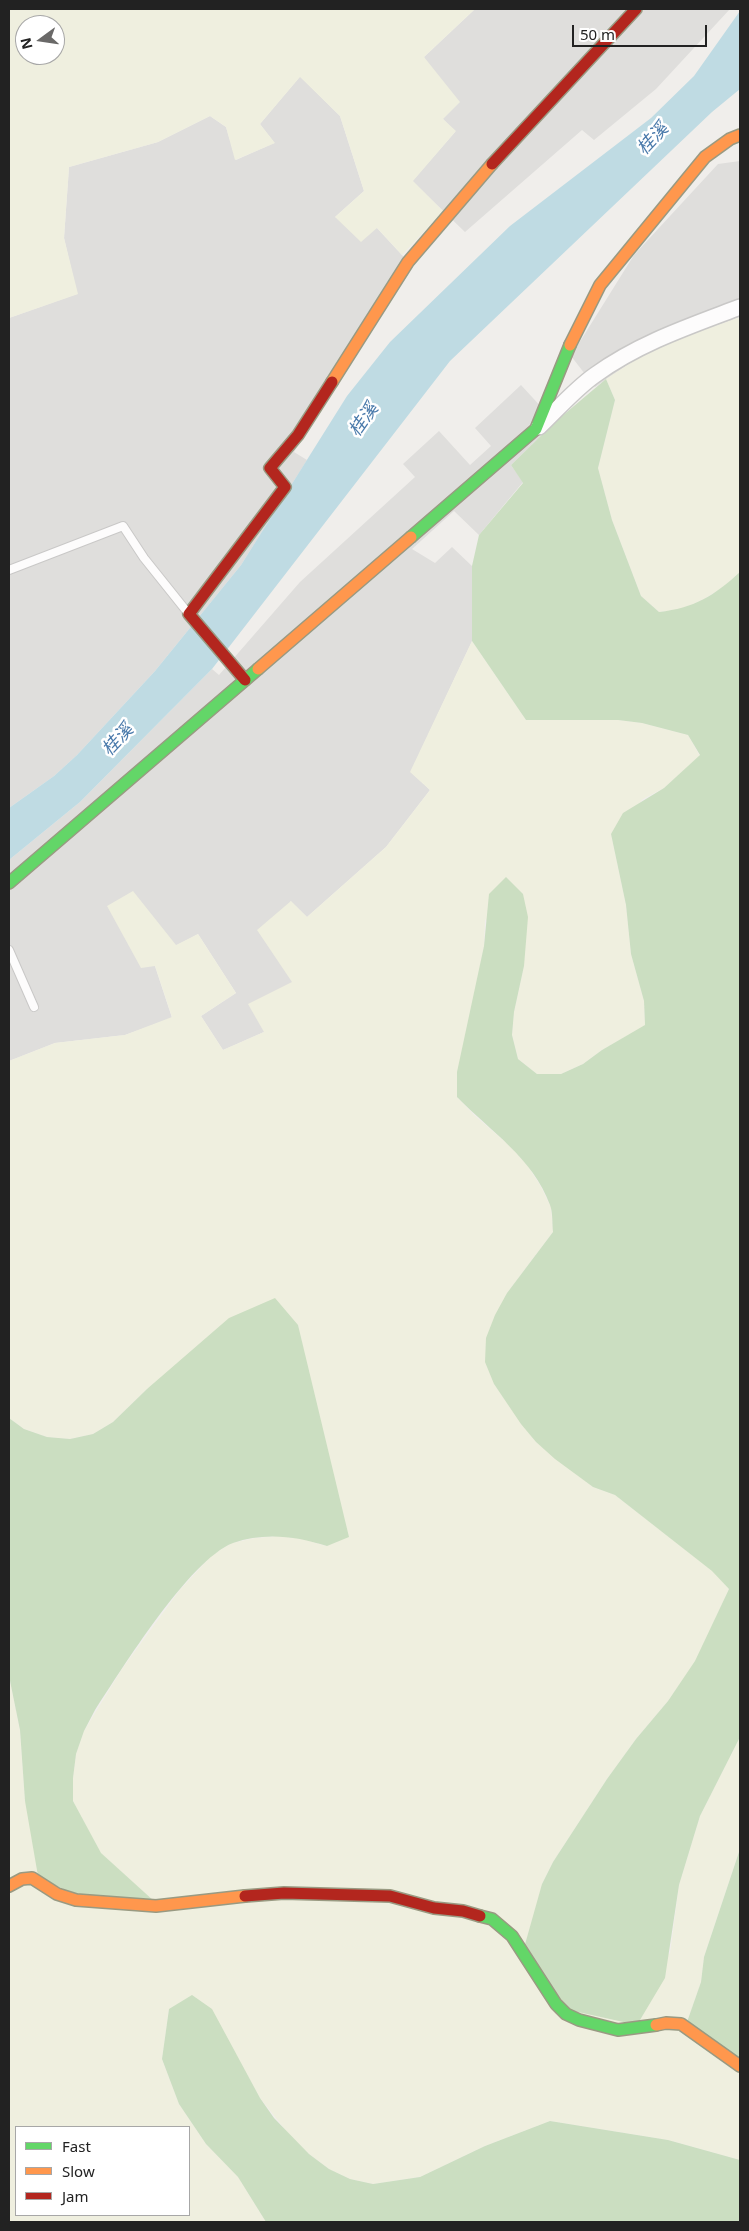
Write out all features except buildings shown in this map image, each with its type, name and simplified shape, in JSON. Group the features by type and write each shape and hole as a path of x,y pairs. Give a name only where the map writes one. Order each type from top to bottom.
{"street":[{"path":"245,680 190,614 285,487 270,468 298,436 408,262 520,132 636,9"},
{"path":"536,430 562,360 600,285 704,157 730,139 740,135"},
{"path":"9,883 536,430 594,375 660,337 740,307"},
{"path":"9,1886 22,1878 32,1878 57,1894 76,1900 156,1906 180,1902 284,1893 390,1896 434,1908 473,1913 492,1919 512,1936 556,2004 566,2014 578,2020 618,2030 637,2029 666,2023 680,2024 740,2066"}],"lane":[{"path":"9,570 123,526 144,558 190,614"},
{"path":"9,950 34,1007"}],"shaded area":[{"path":"475,9 730,9 656,89 594,140 582,130 465,232 412,181 455,132 443,119 424,57"},
{"path":"300,76 340,116 364,191 335,217 377,228 413,267 294,452 307,460 241,565 155,671 77,755 54,776 9,808 9,318 77,294 64,238 69,167 158,142 210,116 226,127 236,160 274,143 260,124"},
{"path":"740,161 740,317 653,348 595,387 571,356 634,255 718,164"},
{"path":"521,385 555,422 511,465 523,482 479,535 454,511 412,549 435,563 452,547 472,566 472,641 411,772 430,790 386,847 307,917 290,901 293,982 264,1032 223,1050 201,1016 236,993 198,934 176,946 155,966 172,1018 125,1035 55,1043 9,1061 9,860 80,802 212,669 219,675 300,582 415,477 403,464 439,431 470,465 491,446 475,428"}],"green space":[{"path":"9,9 475,9 424,57 460,102 443,119 456,131 413,181 443,211 402,255 377,228 361,242 335,217 364,191 340,116 300,77 260,124 275,143 235,160 226,127 210,116 158,142 69,167 64,238 78,294 9,318"},
{"path":"740,317 740,572 725,586 704,599 683,609 659,612 641,596 612,520 598,468 615,400 606,379 653,348"},
{"path":"606,379 615,400 598,468 612,520 641,596 659,612 671,610 703,600 740,572 740,1737 700,1816 679,1885 665,1978 637,2025 569,2010 524,1948 542,1884 553,1862 607,1779 636,1739 668,1701 695,1661 729,1589 712,1571 615,1495 593,1487 555,1459 536,1442 521,1424 494,1384 485,1362 486,1338 495,1315 507,1293 553,1232 552,1211 542,1188 522,1159 457,1097 457,1072 484,946 489,894 506,877 523,894 528,917 524,966 514,1012 512,1035 518,1059 537,1074 561,1074 583,1064 602,1050 645,1025 644,1001 631,954 626,905 611,834 623,813 664,788 700,755 688,735 642,723 618,720 526,720 472,641 472,566 479,535 523,483 511,465 555,422"},
{"path":"472,641 526,720 618,720 642,723 688,735 700,756 664,788 643,799 611,834 626,905 631,954 644,1001 645,1026 602,1050 583,1064 561,1074 537,1074 518,1059 512,1035 514,1012 524,966 485,919 484,946 457,1097 474,1115 510,1146 527,1165 551,1207 553,1232 507,1293 494,1384 536,1442 593,1487 615,1495 713,1571 729,1589 696,1661 668,1701 636,1739 607,1779 553,1862 542,1884 670,1954 679,1885 700,1816 740,1737 740,1849 704,1957 701,1982 687,2022 740,2061 740,2160 668,2140 550,2121 485,2146 420,2177 373,2184 350,2179 329,2169 291,2137 260,2098 236,2055 169,2009 162,2059 179,2104 206,2144 238,2177 266,2222 9,2222 9,1676 20,1730 25,1801 154,1902 100,1853 73,1801 76,1754 84,1731 122,1669 179,1591 212,1555 232,1543 255,1538 280,1536 304,1539 326,1546 303,1349 298,1325 147,1389 113,1422 93,1434 70,1439 47,1437 24,1429 9,1418 9,1061 55,1043 125,1035 172,1017 155,966 141,968 107,906 133,891 176,945 198,934 236,993 201,1016 223,1050 264,1032 248,1004 292,982 257,930 291,901 307,917 386,847 430,790 410,772"},
{"path":"275,1298 298,1325 349,1537 327,1546 304,1540 268,1536 233,1543 216,1553 177,1592 139,1644 95,1710 84,1731 76,1754 73,1778 73,1801 101,1853 155,1902 77,1896 38,1876 25,1801 20,1730 9,1676 9,1418 24,1429 47,1437 70,1439 93,1434 113,1422 147,1389 229,1318"},
{"path":"740,1849 740,2061 687,2022 701,1982 704,1957"},
{"path":"192,1995 212,2009 260,2098 274,2118 309,2154 329,2169 350,2179 373,2184 420,2177 485,2146 550,2121 668,2140 740,2160 740,2222 266,2222 238,2177 206,2144 179,2104 162,2059 169,2009"}],"water":[{"name":"桂溪","path":"740,11 740,89 712,112 450,361 212,669 80,802 9,860 9,808 54,776 77,755 155,671 241,565 347,396 390,342 510,226 651,118 694,76"}],"traffic: fast":[{"path":"411,537 536,429 570,345"},
{"path":"9,883 258,669"},
{"path":"480,1916 492,1919 512,1936 556,2004 566,2014 579,2020 618,2030 656,2025"}],"traffic: slow":[{"path":"570,345 600,285 705,157 730,139 740,135"},
{"path":"332,382 408,262 492,164"},
{"path":"258,669 411,537"},
{"path":"9,1886 22,1879 32,1878 57,1894 76,1900 156,1906 245,1896"},
{"path":"656,2025 666,2023 681,2024 740,2066"}],"traffic: jam":[{"path":"492,164 636,9"},
{"path":"245,680 189,614 285,487 270,468 298,435 332,382"},
{"path":"245,1896 284,1893 390,1896 434,1908 463,1911 480,1916"}]}
